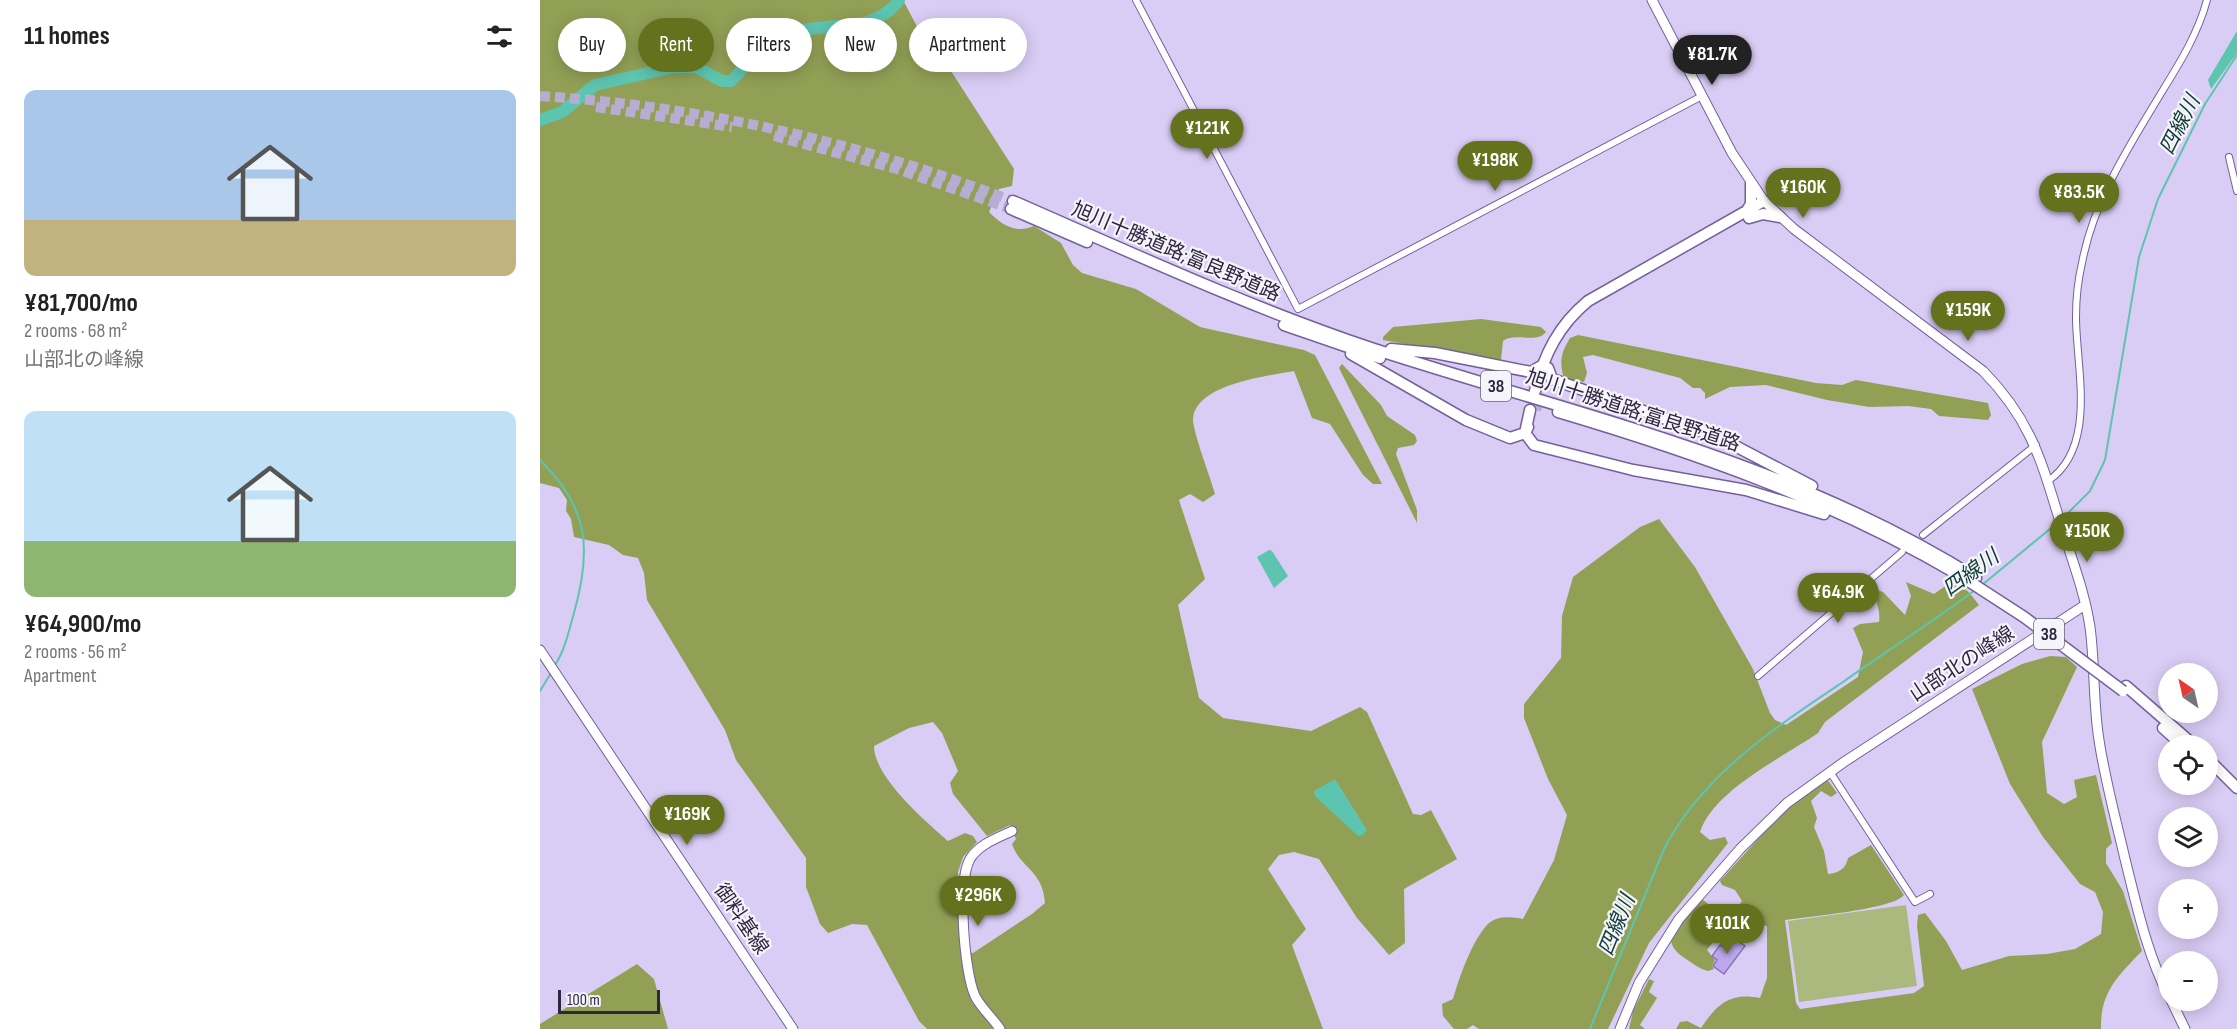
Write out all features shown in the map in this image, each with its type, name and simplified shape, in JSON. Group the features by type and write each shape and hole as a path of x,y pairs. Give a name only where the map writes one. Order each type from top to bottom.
{"highway":[{"path":"1747,215 1751,204 1751,184"},
{"path":"1747,215 1766,204"},
{"name":"旭川十勝道路;富良野道路","path":"1863,521 1684,452 1332,343 1204,292 1012,205 1282,317 1373,348 1687,444 1798,487 1863,521 1973,580 2069,641 2182,735"},
{"path":"1747,215 1763,214 1780,217"},
{"name":"38","path":"1538,392 1544,367 1566,321 1588,301 1747,215"},
{"name":"38","path":"1332,343 1466,420 1510,438 1525,433"},
{"path":"1373,348 1435,353 1531,372 1544,367 1552,379 1720,438 1863,521"},
{"name":"38","path":"1525,433 1533,410"},
{"name":"38","path":"1525,433 1534,445 1547,449 1633,470 1746,490 1863,521"},
{"name":"旭川十勝道路;富良野道路","path":"2125,688 2172,735"},
{"path":"2218,769 2237,788"},
{"path":"2218,779 2237,798"}],"main road":[{"path":"1652,0 1751,184 1766,204 1983,371 2016,409 2036,445 2085,605 2092,643 2096,718 2103,764 2144,933 2158,974"},
{"name":"山部北の峰線","path":"1620,1029 1643,976 1679,919 1763,825 1787,803 1830,772 2085,605"},
{"name":"御料基線","path":"540,650 793,1029"},
{"path":"1000,1029 975,996 970,980 965,953 964,877 970,859 976,851 1011,831"},
{"path":"2176,1011 2185,1029"}],"street":[{"path":"1136,0 1298,309 1702,96"},
{"path":"2048,481 2067,462 2078,429 2076,316 2080,268 2088,235 2109,183 2192,40 2207,0"},
{"path":"2229,157 2237,191"},
{"path":"1923,535 2036,445"},
{"path":"1758,676 1902,552"},
{"path":"1830,772 1915,902 1930,894"}],"shaded area":[{"path":"540,0 903,0 912,18 909,18 909,72 952,72 1014,169 1012,186 999,189 989,212 994,217 1015,229 1034,226 1061,243 1073,265 1082,273 1136,289 1200,327 1304,350 1315,355 1382,484 1373,484 1363,475 1330,424 1312,418 1294,371 1235,384 1207,397 1197,406 1193,424 1215,494 1203,502 1190,494 1179,500 1205,579 1178,605 1199,698 1223,718 1311,731 1360,707 1367,712 1413,814 1421,815 1431,810 1457,859 1404,889 1405,943 1389,955 1357,918 1319,859 1294,852 1279,855 1268,869 1306,929 1292,945 1323,1029 927,1029 919,1021 867,925 852,924 828,933 820,924 806,887 806,858 736,760 725,730 647,600 644,573 638,558 623,555 609,545 574,537 571,519 566,511 567,500 559,488 540,483","holes":["933,722 942,733 958,771 950,783 953,794 987,836 1010,825 1016,839 1012,844 1020,859 1040,883 1045,903 973,953 960,951 958,872 963,857 977,842 973,836 965,833 948,841 927,822 891,784 876,758 874,746 909,728"]},
{"path":"2237,31 2237,53 2211,89 2208,80"},
{"path":"1481,319 1541,327 1546,332 1537,337 1514,337 1503,341 1501,360 1383,340 1383,337 1393,327"},
{"path":"1578,335 1816,383 1842,385 1856,380 1988,403 1991,415 1988,420 1939,416 1931,409 1908,406 1869,407 1827,400 1766,385 1730,387 1705,399 1705,393 1700,388 1693,388 1680,378 1593,355 1583,357 1587,373 1584,382 1564,379 1561,362 1563,353 1570,338"},
{"path":"1342,364 1381,405 1387,416 1415,435 1417,441 1414,445 1398,448 1396,454 1417,510 1417,523 1339,368"},
{"path":"1659,519 1695,567 1753,669 1770,713 1775,720 1786,725 1858,677 1863,652 1853,628 1860,624 1879,622 1874,589 1883,592 1905,615 1911,596 1906,582 1934,594 1951,582 1956,583 1967,590 1979,605 1825,722 1818,733 1751,776 1719,802 1700,832 1710,840 1725,837 1728,843 1649,943 1608,1029 1479,1029 1473,1025 1467,1029 1454,1029 1443,1016 1442,1004 1453,999 1471,950 1487,925 1500,918 1523,919 1554,860 1567,815 1548,779 1524,718 1524,704 1561,658 1562,616 1573,577 1640,527"},
{"path":"1269,550 1272,551 1288,576 1274,588 1257,557"},
{"path":"2050,656 2066,657 2077,667 2042,742 2047,793 2064,804 2077,797 2074,780 2096,775 2112,843 2106,849 2106,863 2123,891 2142,951 2118,977 2107,995 2101,1016 2101,1029 1676,1029 1680,1022 1687,1021 1701,1028 1719,1006 1732,999 1760,998 1767,978 1767,926 1762,925 1757,931 1750,928 1729,940 1713,942 1707,950 1715,960 1712,966 1714,969 1708,971 1701,969 1675,950 1671,942 1672,935 1675,927 1702,899 1712,907 1705,916 1707,921 1712,922 1739,905 1742,901 1735,890 1722,885 1720,881 1786,808 1827,779 1837,793 1831,797 1821,791 1811,801 1817,818 1814,827 1824,851 1828,874 1841,870 1848,858 1871,845 1904,895 1897,900 1867,908 1785,920 1796,1003 1800,1009 1914,993 1924,986 1917,926 1918,915 1925,913 1946,941 1962,970 2009,956 2047,954 2075,949 2101,934 2103,912 2095,892 2080,884 2043,837 2010,784 1972,689 2022,664"},
{"path":"1335,779 1367,830 1363,835 1358,836 1315,796 1314,791"},
{"path":"1906,905 1917,986 1799,1002 1788,921"},
{"path":"637,964 654,979 668,1029 540,1029 540,1024"},
{"path":"1649,979 1654,981 1649,992 1657,998 1640,1025 1645,1029 1629,1029 1633,1011"}],"building":[{"path":"1733,937 1745,946 1724,974 1713,966 1717,960 1712,956 1720,945 1725,948"}],"waterway":[{"path":"540,120 562,112 595,85 674,67 696,67 722,81 731,81 760,44 772,33 864,23 883,15 899,0"},
{"name":"四線川","path":"2063,518 2090,491 2105,460 2139,257 2158,199 2205,104 2237,55"},
{"path":"540,460 569,495 582,530 584,549 580,590 564,646 555,665"},
{"name":"四線川","path":"1982,585 2056,524"},
{"name":"四線川","path":"1590,1029 1664,849 1680,822 1699,798 1720,776 1767,735 1975,590"},
{"path":"540,691 551,673"}],"tunnel":[{"path":"540,96 661,108 780,130 898,162 1013,201"},
{"path":"596,107 732,127"},
{"path":"774,136 897,169 1011,209"},
{"path":"1536,410 1540,393"}]}
